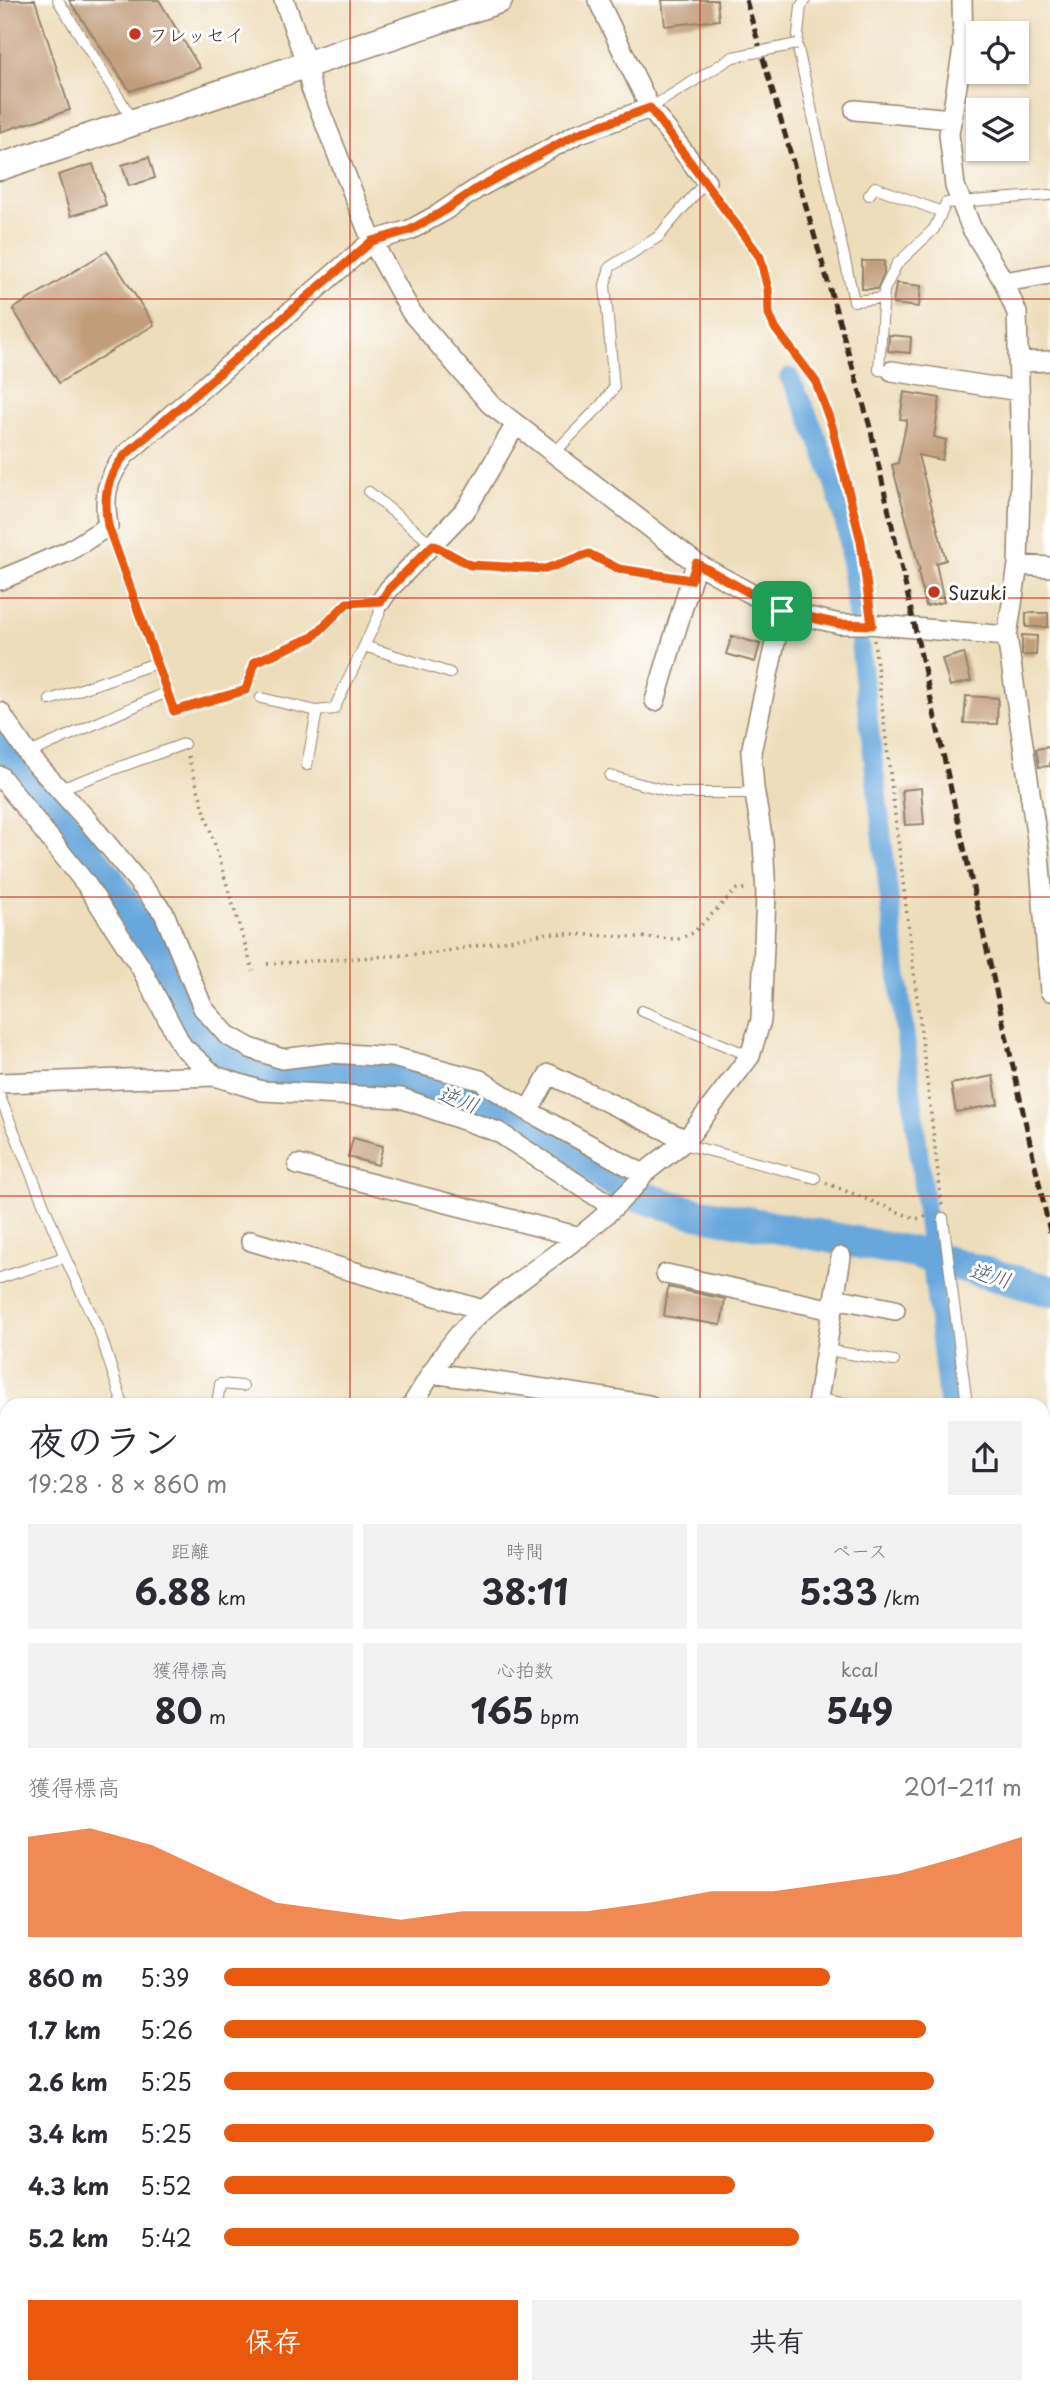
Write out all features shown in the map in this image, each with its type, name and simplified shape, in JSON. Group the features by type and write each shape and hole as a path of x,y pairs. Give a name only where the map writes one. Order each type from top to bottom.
{"street":[{"path":"284,0 307,65 311,88 372,241 411,312 491,404 554,453 694,572 782,611 839,624 870,624 1007,636"},
{"path":"0,167 499,0"},
{"path":"598,0 650,108 706,181"},
{"path":"962,0 963,48 949,134 955,186 971,227 1004,282 1017,313 1018,565 1007,636 1009,664 1044,853 1050,991"},
{"path":"0,580 69,551 108,526 106,512 109,479 125,455 372,241 410,230 478,188 577,134 650,108"},
{"path":"855,110 952,118"},
{"path":"1004,282 1050,274"},
{"path":"1019,362 1050,361"},
{"path":"892,371 1019,391"},
{"path":"381,601 389,589 467,508 516,424"},
{"path":"1018,565 1050,567"},
{"path":"655,701 694,572"},
{"path":"416,1398 455,1336 483,1310 580,1237 641,1177 684,1142 750,1056 761,1020 765,889 763,842 754,793 751,752 782,611"},
{"path":"0,712 27,754 88,821 164,914 203,1008 227,1035 250,1048 282,1059 331,1053 393,1057 480,1080 641,1177"},
{"path":"0,776 86,884 141,968 182,1046 215,1076"},
{"path":"528,1111 549,1074 684,1142"},
{"path":"0,1083 215,1076 262,1091 401,1098 498,1132 618,1202"},
{"path":"298,1165 580,1237"},
{"path":"251,1241 483,1310"},
{"path":"818,1398 841,1257"},
{"path":"666,1274 834,1304 895,1310"},
{"path":"431,1373 547,1388 598,1398"}],"lane":[{"path":"58,0 135,122"},
{"path":"805,0 801,6 797,44 854,301 884,298"},
{"path":"650,108 733,57 797,44"},
{"path":"554,453 614,388 605,285 610,267 658,237 706,181"},
{"path":"869,195 875,187 942,212"},
{"path":"892,371 879,370 884,290 897,264 934,229 946,202 1050,195"},
{"path":"369,492 433,545 470,565 545,569 589,554 619,569 694,572"},
{"path":"108,526 174,711 246,690 255,662 313,637 347,603 381,601 379,615 334,709 317,711 261,698"},
{"path":"364,646 450,673"},
{"path":"50,701 156,663"},
{"path":"27,754 167,692"},
{"path":"307,765 317,711"},
{"path":"59,789 184,744"},
{"path":"610,776 676,793 754,793"},
{"path":"642,1011 750,1056"},
{"path":"0,1097 65,1257 100,1333 121,1398"},
{"path":"684,1142 815,1178"},
{"path":"943,1218 966,1398"},
{"path":"0,1278 65,1257"},
{"path":"826,1350 894,1361"},
{"path":"218,1398 220,1384 243,1386"}],"path":[{"path":"706,181 760,257 768,289 769,314 775,328 816,382 832,426 861,541 943,1218"},
{"path":"184,744 253,971"},
{"path":"267,964 436,953 549,933 678,939 694,933 737,889 765,889"},
{"path":"815,1178 916,1219"}],"building":[{"path":"0,0 35,0 70,110 0,132"},
{"name":"フレッセイ","path":"69,0 159,0 200,68 130,91"},
{"path":"662,0 717,0 719,20 665,26"},
{"path":"149,157 155,178 129,186 122,165"},
{"path":"93,164 106,205 71,216 58,175"},
{"path":"107,251 154,325 59,383 13,309"},
{"path":"862,261 884,261 884,273 877,289 862,289"},
{"path":"896,283 921,286 919,307 893,304"},
{"path":"889,335 911,337 910,353 888,351"},
{"path":"904,392 940,398 934,437 946,440 942,460 918,455 946,560 936,563 944,602 926,606 918,572 920,571 892,465 898,463 907,420 900,419"},
{"path":"1026,613 1048,613 1048,627 1026,627"},
{"path":"1022,635 1037,636 1036,655 1022,655"},
{"path":"732,636 760,644 755,662 726,654"},
{"path":"964,653 971,681 950,686 942,659"},
{"path":"966,696 998,698 997,724 964,723"},
{"path":"1050,747 1050,766 1039,767 1036,749"},
{"path":"921,788 924,824 905,825 902,790"},
{"path":"993,1076 998,1104 956,1112 951,1084"},
{"path":"353,1138 383,1146 378,1165 348,1157"},
{"path":"668,1287 725,1299 721,1325 664,1316"}],"waterway":[{"path":"789,377 824,453 847,534 947,1398"},
{"name":"逆川","path":"0,742 108,879 156,950 191,1025 211,1045 233,1061 272,1071 392,1077 474,1100 639,1196 691,1212 916,1253 1050,1291"}],"railway":[{"path":"746,0 870,427 1050,1232"}],"place":[{"name":"フレッセイ","path":"135,34"},
{"name":"Suzuki","path":"934,592"}],"route":[{"path":"650,108 760,257 768,289 769,314 775,328 816,382 832,426 861,541 872,625 839,624 782,611 696,563 691,580 619,569 589,554 545,569 470,565 433,545 389,589 381,601 347,603 313,637 255,662 246,690 174,711 108,526 106,495 109,479 125,455 372,241 410,230 478,188 577,134 650,108"}]}
